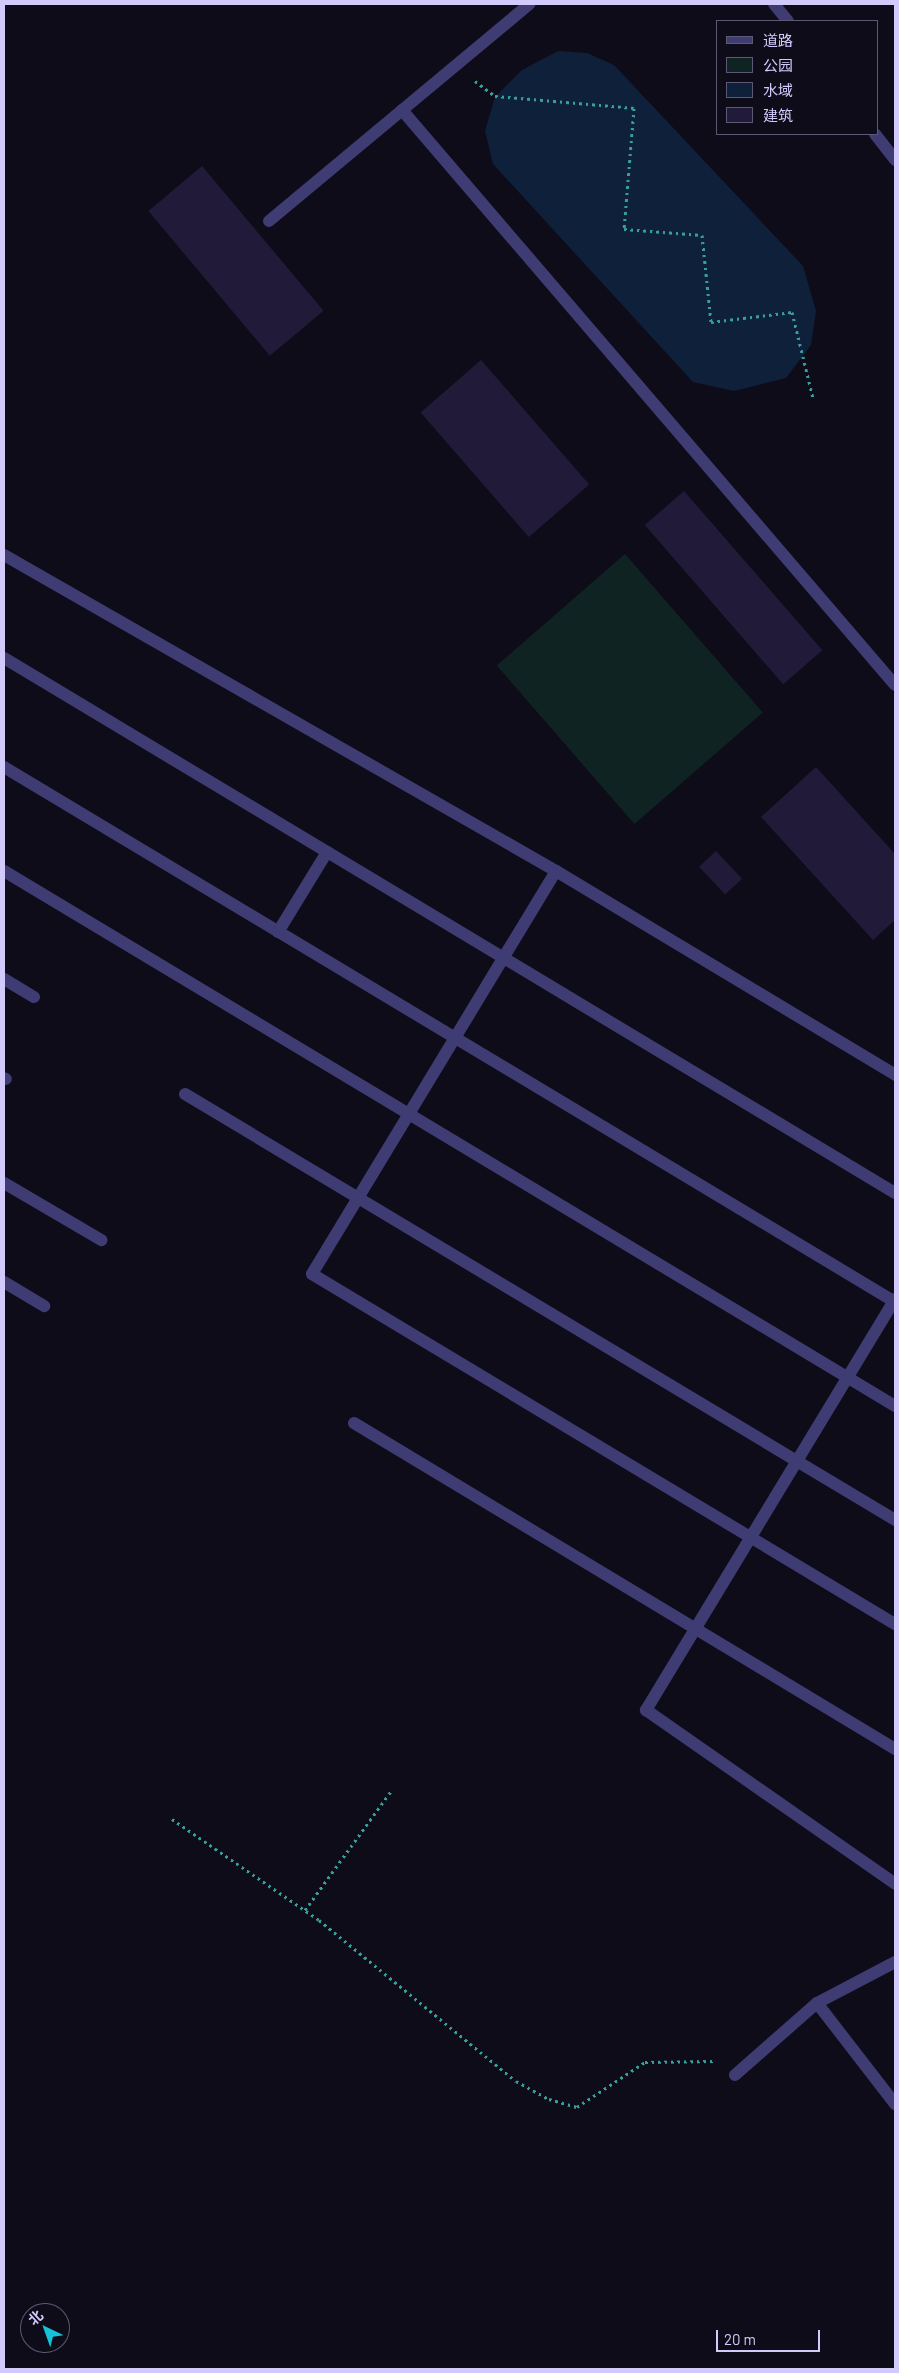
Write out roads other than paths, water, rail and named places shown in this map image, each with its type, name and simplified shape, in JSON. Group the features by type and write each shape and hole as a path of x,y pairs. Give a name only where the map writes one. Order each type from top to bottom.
{"street":[{"path":"269,221 529,4"},
{"path":"774,4 787,20"},
{"path":"402,110 895,685"},
{"path":"876,135 895,160"},
{"path":"4,555 556,871 895,1075"},
{"path":"4,658 895,1193"},
{"path":"4,767 895,1301 646,1710 895,1884"},
{"path":"278,932 327,852"},
{"path":"4,871 895,1406"},
{"path":"556,871 312,1274 895,1624"},
{"path":"4,979 34,997"},
{"path":"186,1094 895,1520"},
{"path":"4,1183 101,1240"},
{"path":"4,1282 44,1306"},
{"path":"354,1423 895,1748"},
{"path":"735,2075 817,2003 895,1962"},
{"path":"817,2003 895,2104"}],"water":[{"path":"558,51 587,53 614,65 803,266 816,311 811,345 786,378 734,391 693,382 493,164 485,131 495,97 522,70"}]}
